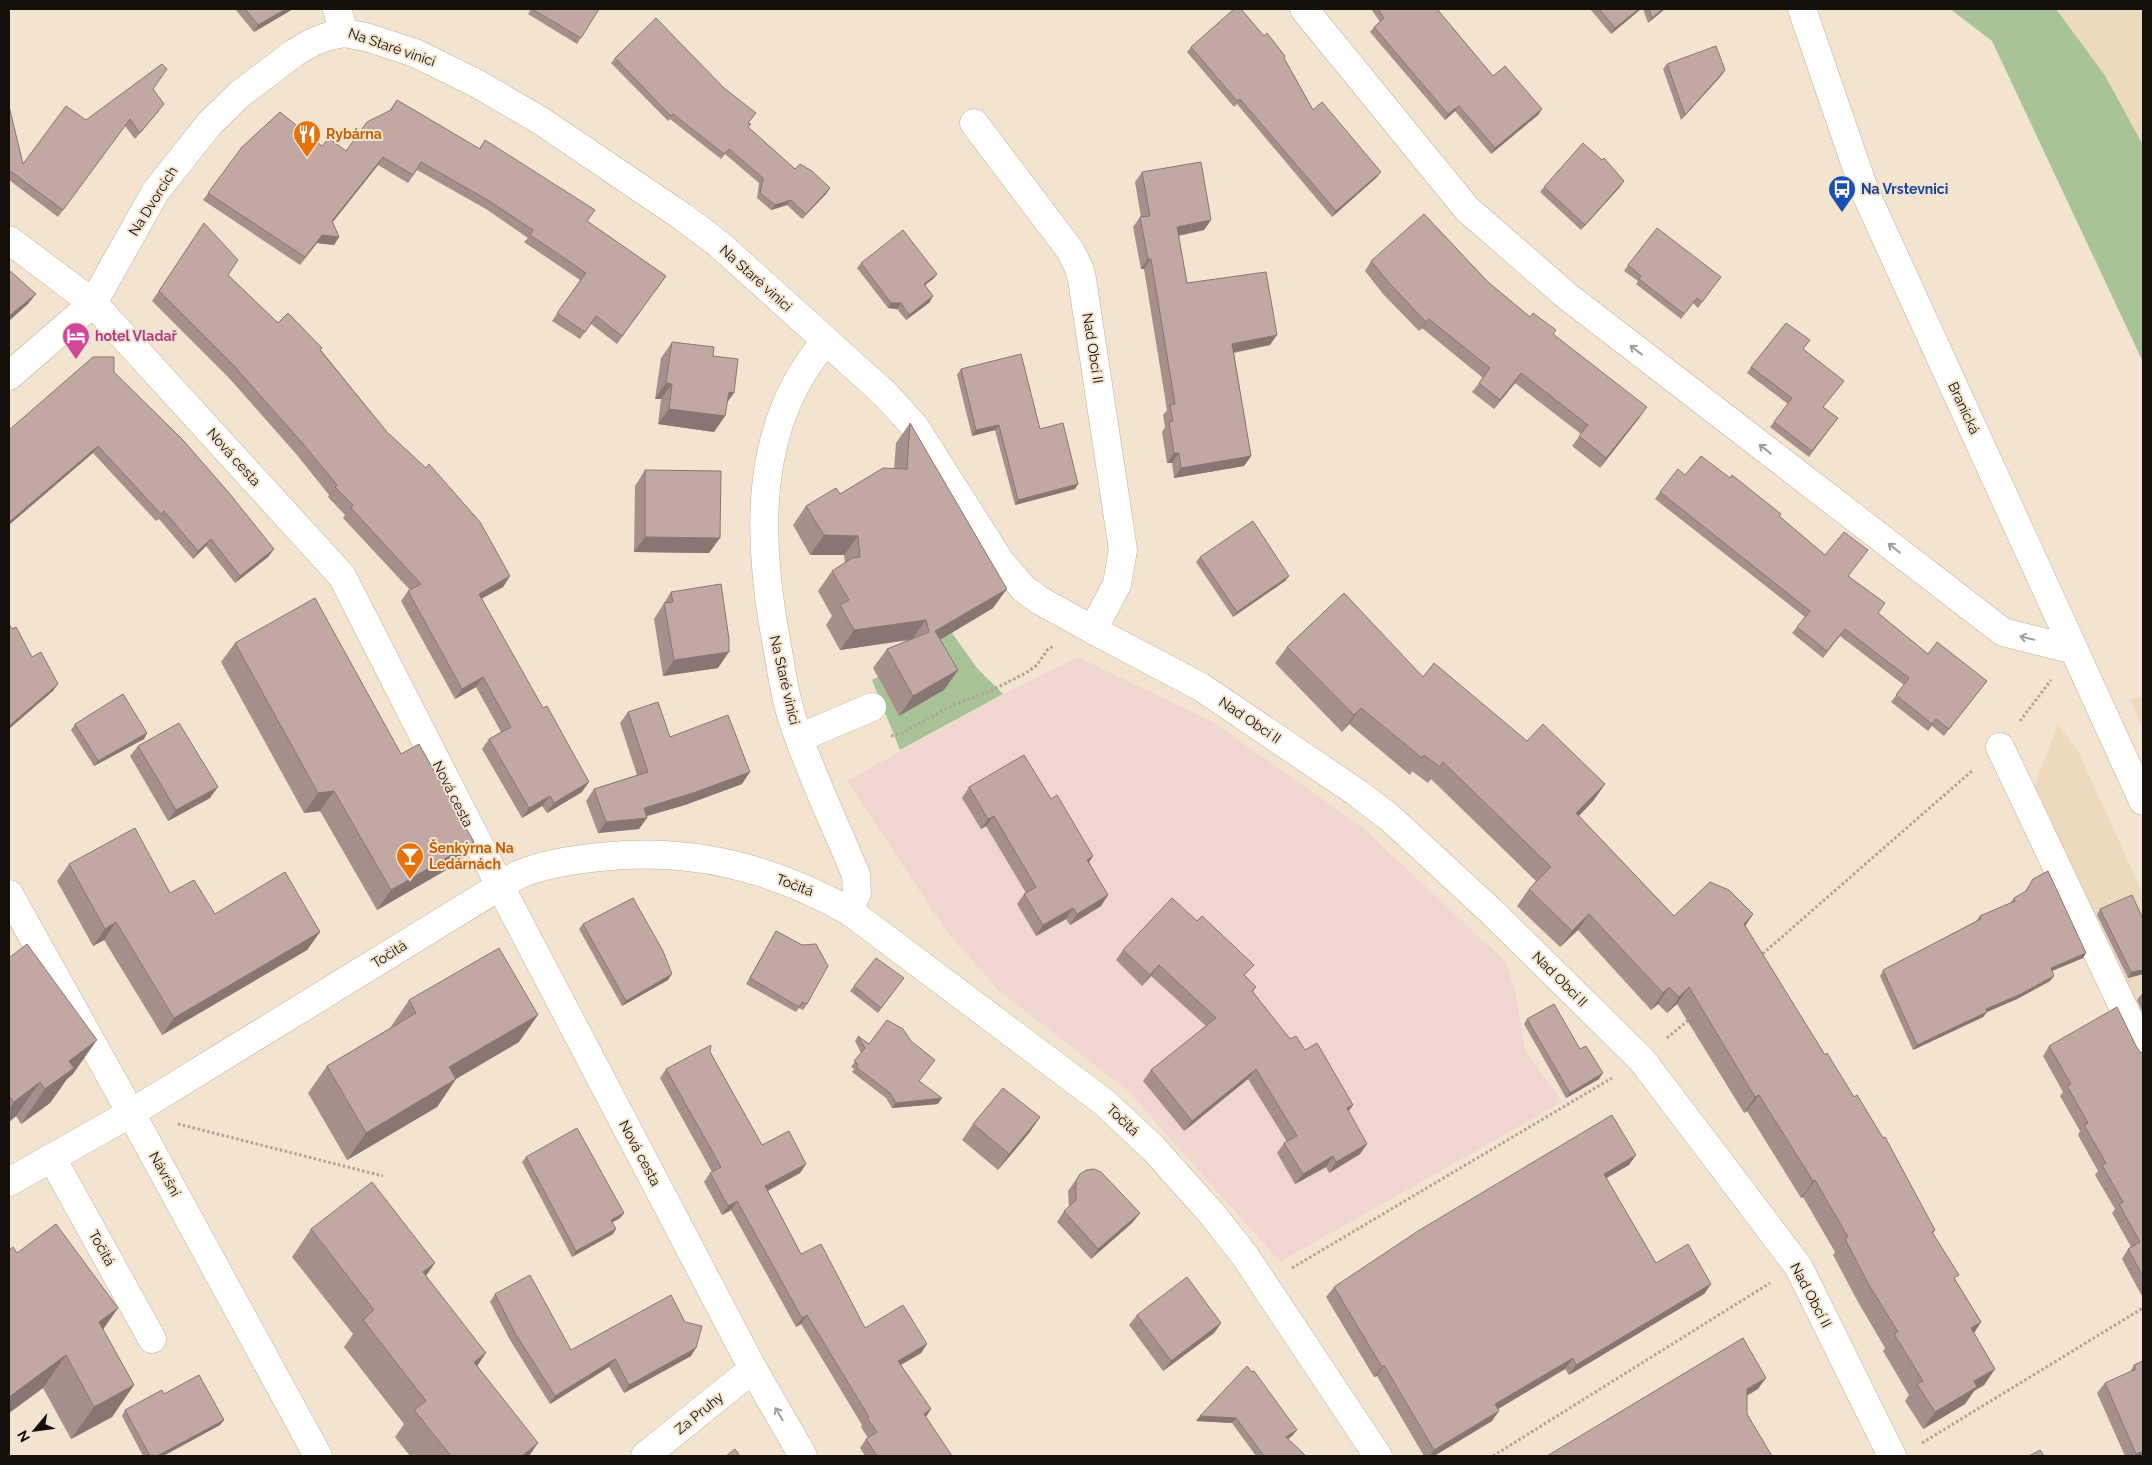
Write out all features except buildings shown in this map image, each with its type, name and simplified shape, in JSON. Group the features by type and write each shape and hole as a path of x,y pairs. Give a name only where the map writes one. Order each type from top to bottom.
{"street":[{"path":"1304,9 1467,209 1567,296 2003,632 2074,650"},
{"name":"Branická","path":"1802,9 1865,192 2143,800"},
{"name":"Na Dvorcích","path":"9,376 94,303 156,191 210,123 240,94 294,53 313,42 329,36 341,21"},
{"name":"Na Staré vinici","path":"341,21 391,44 433,60 541,121 720,244 826,341 808,361 782,411 774,437 769,464 764,545 770,608 785,691 799,738 856,875 857,893 849,911"},
{"name":"Nad Obcí II","path":"974,123 1070,250 1082,278 1123,550 1122,567 1117,584 1093,630"},
{"name":"Nová cesta","path":"9,240 94,303 342,576 500,886 753,1370 803,1456"},
{"name":"Nad Obcí II","path":"826,341 885,394 915,427 1010,575 1023,588 1039,600 1200,687 1356,792 1413,839 1492,912 1642,1060 1798,1266 1892,1456"},
{"name":"Na Staré vinici","path":"799,738 862,711"},
{"path":"2000,747 2143,1049"},
{"name":"Točitá","path":"9,1182 131,1113 500,886 533,869 571,860 621,855 674,855 707,858 775,876 816,892 849,911 1104,1102 1154,1149 1212,1214 1245,1256 1378,1456"},
{"name":"Návršní","path":"9,894 318,1456"},
{"name":"Točitá","path":"52,1158 152,1339"},
{"name":"Za Pruhy","path":"645,1456 753,1370"}],"path":[{"path":"862,711 861,732 872,741 902,733 952,705 990,691 1026,673 1037,665 1048,648 1093,630"},
{"path":"2000,747 2074,650"},
{"path":"131,1113 383,1176"},
{"path":"1492,1456 1798,1266"},
{"path":"1917,1446 2143,1308"}],"shaded area":[{"path":"2056,9 2143,9 2143,145 2104,74"},
{"path":"1078,657 1213,722 1362,827 1505,961 1515,990 1525,1049 1562,1102 1280,1262 1129,1092 998,990 946,931 847,781 1003,694"},
{"path":"2143,697 2143,729 2130,700"},
{"path":"2058,724 2078,751 2143,894 2143,1026 2034,787"}],"green space":[{"path":"1950,9 2056,9 2104,74 2143,145 2143,362 1992,41"},
{"path":"952,633 977,668 1003,694 900,750 872,680 878,677 899,716 944,690 921,651"}],"place":[{"name":"Rybárna","path":"307,158"},
{"name":"Na Vrstevnici","path":"1842,213"},
{"name":"hotel Vladař","path":"76,360"},
{"name":"Šenkýrna Na Ledárnách","path":"410,880"}]}
